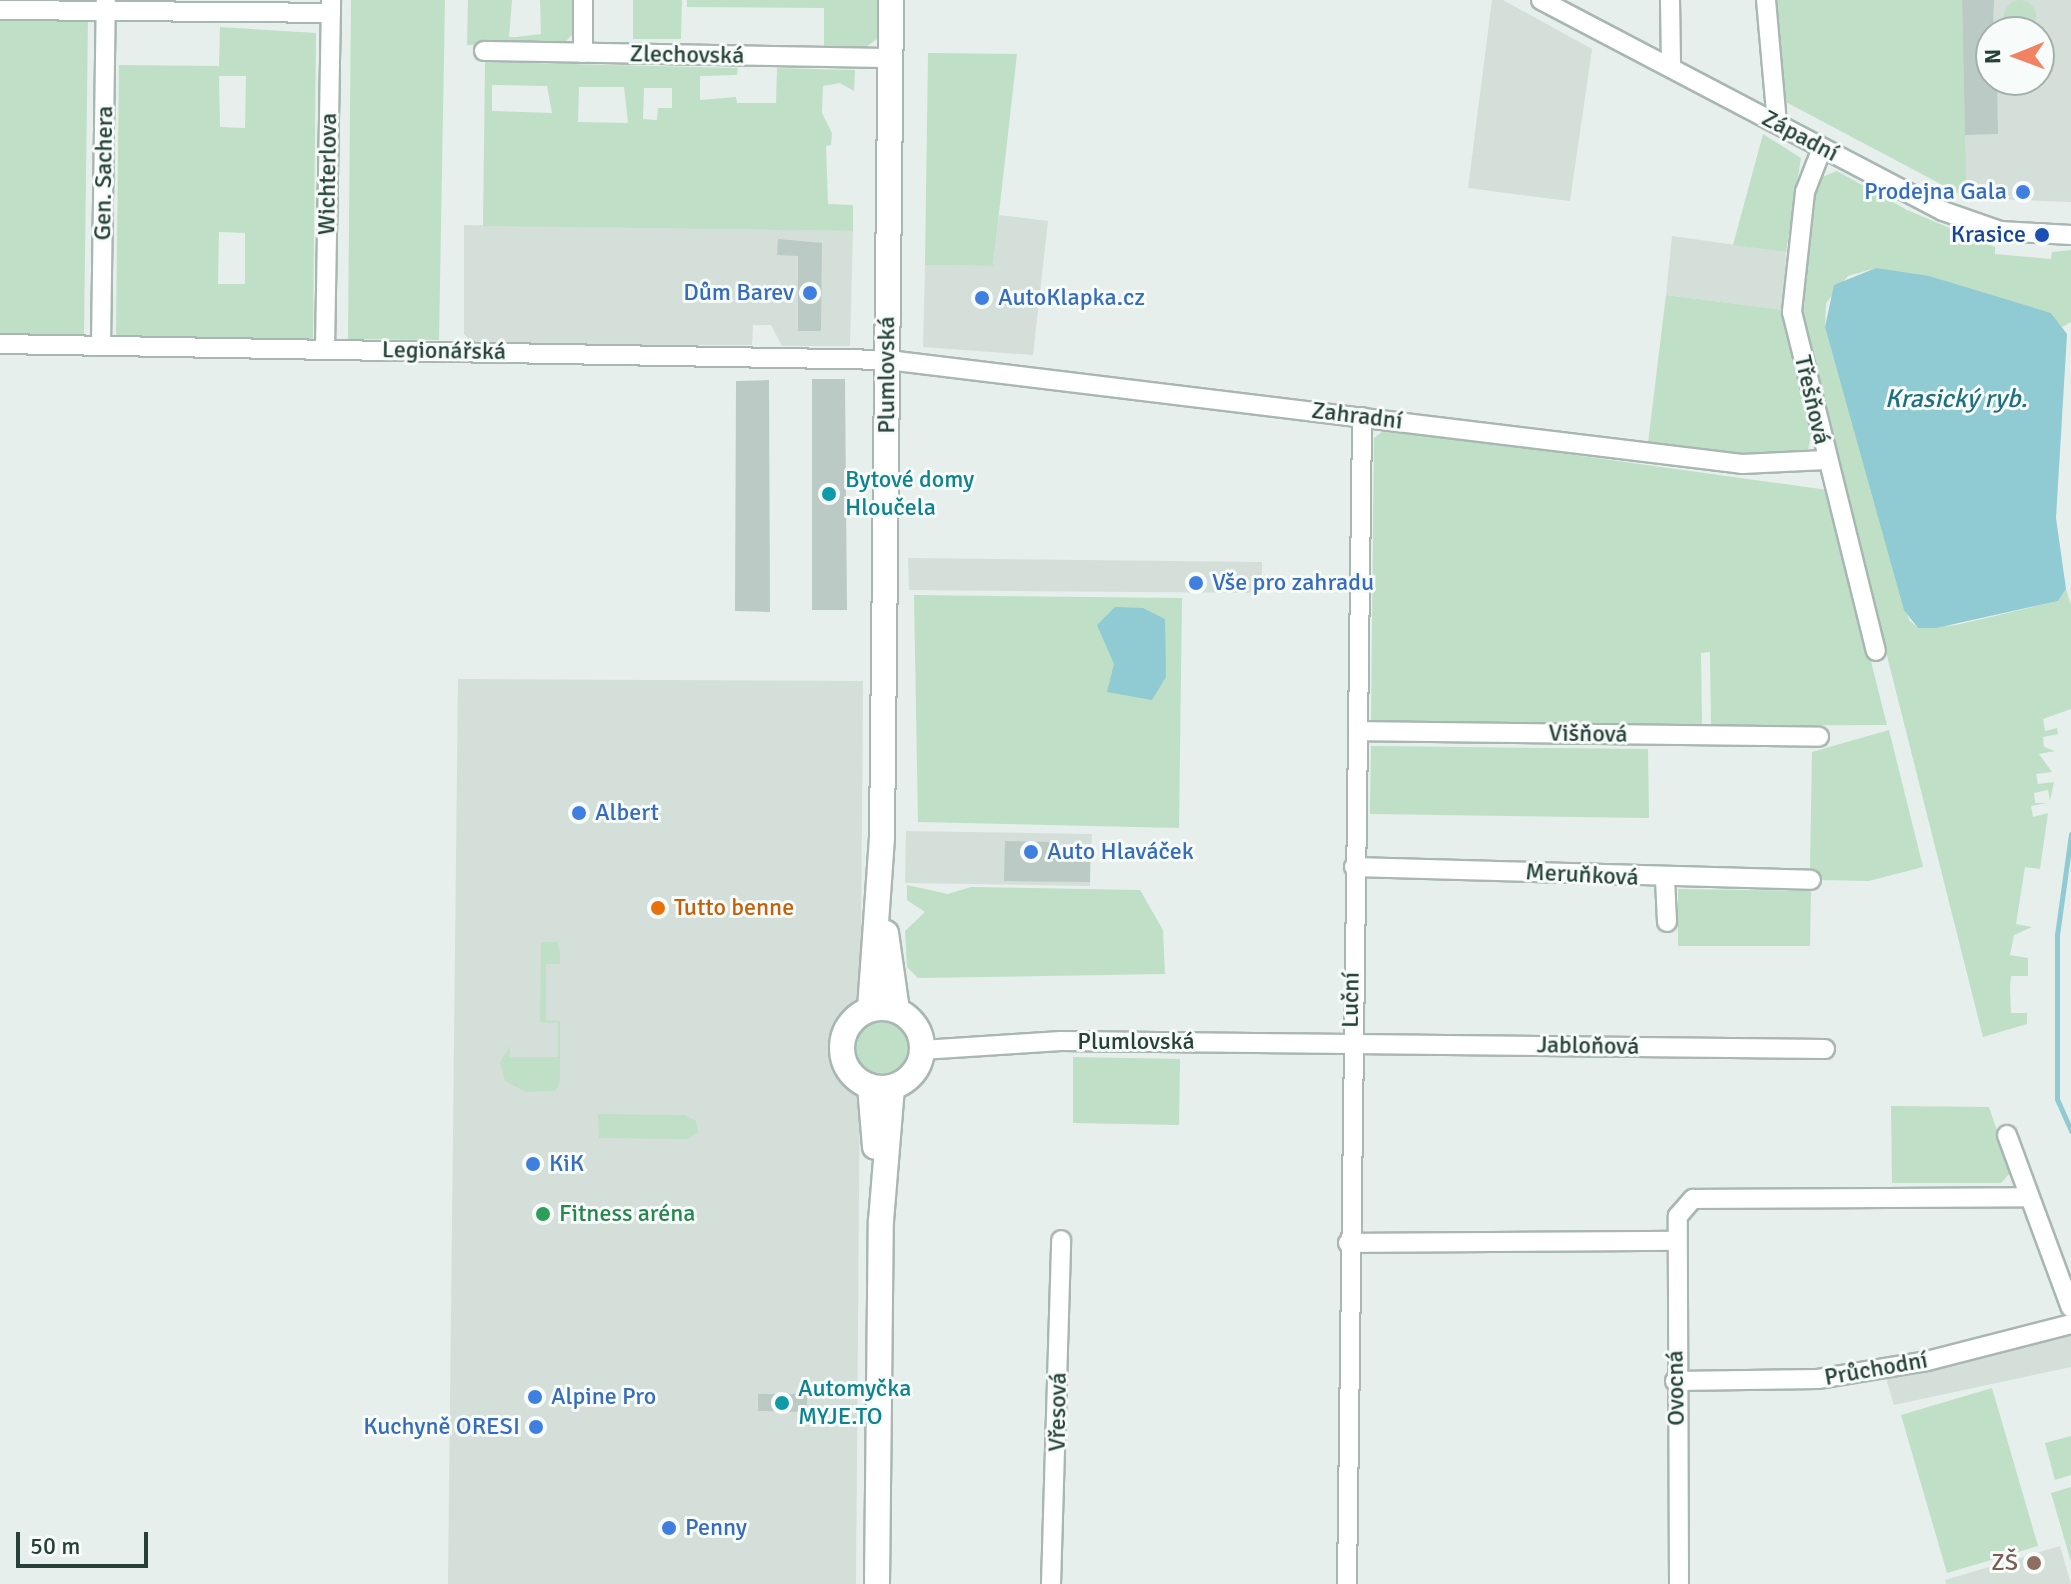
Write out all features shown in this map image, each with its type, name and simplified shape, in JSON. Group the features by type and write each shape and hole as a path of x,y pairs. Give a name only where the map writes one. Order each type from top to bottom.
{"main road":[{"name":"Plumlovská","path":"870,1009 880,894 891,0"},
{"name":"Plumlovská","path":"880,894 897,1010 916,1026 922,1050"},
{"path":"897,1010 870,1009 850,1025 842,1049 849,1070 881,1086 913,1073 922,1050"},
{"path":"877,1584 881,1086"}],"street":[{"path":"583,0 583,53"},
{"name":"Západní","path":"1541,0 1970,222 2000,231 2071,235"},
{"path":"1670,0 1671,66"},
{"path":"1766,0 1777,124"},
{"path":"0,10 106,6 331,6"},
{"name":"Gen. Sachera","path":"101,345 106,6"},
{"name":"Wichterlova","path":"325,348 331,6"},
{"name":"Zlechovská","path":"484,51 890,58"},
{"name":"Třešňová","path":"1822,148 1805,192 1792,312 1826,460 1876,651"},
{"name":"Legionářská","path":"0,344 888,360"},
{"name":"Zahradní","path":"888,360 1742,464 1826,460"},
{"name":"Luční","path":"1347,1584 1350,1042 1362,417"},
{"name":"Višňová","path":"1358,731 1819,737"},
{"name":"Meruňková","path":"1354,867 1498,867 1526,876 1811,880"},
{"path":"1665,879 1667,922"},
{"name":"Plumlovská","path":"922,1050 1053,1042 1350,1042"},
{"name":"Jabloňová","path":"1350,1042 1825,1049"},
{"path":"2007,1135 2071,1308"},
{"name":"Ovocná","path":"1679,1584 1674,1241 1678,1216 1693,1199 2029,1197"},
{"name":"Vřesová","path":"1051,1584 1061,1240"},
{"path":"1348,1243 1674,1241"},
{"name":"Průchodní","path":"1675,1381 1818,1379 1927,1361 2071,1324"}],"shaded area":[{"path":"1492,0 1503,0 1592,49 1570,201 1468,188"},
{"path":"1962,0 2071,0 2071,202 1967,198"},
{"name":"AutoKlapka.cz","path":"999,215 1048,221 1033,355 923,347 925,265 993,266"},
{"path":"464,225 853,231 850,346 782,346 771,325 753,325 752,345 474,345 464,334"},
{"path":"1672,236 1786,252 1783,310 1666,295"},
{"path":"908,558 1262,562 1262,593 909,590"},
{"path":"458,679 863,681 856,1584 448,1584"},
{"path":"906,831 1092,834 1090,886 905,883"},
{"path":"2071,1336 2071,1367 1894,1405 1885,1375"},
{"name":"ZŠ","path":"2060,1546 2071,1584 1946,1584 1945,1580"}],"green space":[{"path":"351,0 445,0 439,340 348,339"},
{"path":"468,0 512,0 509,37 516,37 541,34 540,0 579,0 578,29 561,46 467,45"},
{"path":"633,0 682,0 681,39 633,39"},
{"path":"687,0 878,0 877,39 863,49 824,48 824,8 687,7"},
{"path":"1772,0 1962,0 1967,198 1784,101"},
{"path":"2014,1 2026,1 2035,10 2036,16 2004,16 2005,10"},
{"path":"0,17 88,17 84,336 0,335"},
{"path":"220,27 316,33 313,339 116,337 119,65 219,66","holes":["219,76 246,76 245,128 220,127","219,232 245,233 245,284 218,284"]},
{"path":"928,53 1017,54 993,266 925,265"},
{"path":"485,62 738,68 737,75 700,76 700,100 736,97 737,103 776,103 777,68 855,70 854,91 840,83 823,86 822,113 832,133 831,145 826,146 828,204 853,205 853,231 483,226","holes":["492,85 547,86 552,113 492,111","579,87 624,87 628,123 578,122","644,88 672,88 672,108 658,108 657,120 643,119"]},
{"path":"1763,134 1801,158 1786,252 1733,245"},
{"path":"1837,171 1907,210 1995,247 1995,254 2051,259 2052,252 2071,250 2071,322 2062,327 2051,313 1876,268 1848,276 1826,303 1825,327 1909,620 1918,628 1956,625 2058,601 2066,589 2071,605 2071,709 2043,719 2045,731 2057,728 2058,734 2043,737 2044,747 2055,751 2039,754 2052,772 2036,774 2038,784 2054,782 2050,801 2048,790 2034,793 2035,803 2047,803 2031,806 2033,817 2048,813 2040,869 2025,867 2016,924 2032,927 2014,935 2010,955 2028,958 2028,976 2011,976 2010,989 2011,1013 2027,1013 2027,1024 1983,1037 1803,322 1812,193 1822,177"},
{"path":"1666,295 1783,310 1812,430 1808,451 1735,456 1648,443"},
{"path":"1386,429 1828,490 1887,725 1711,726 1710,652 1701,653 1702,726 1371,721 1374,438"},
{"path":"914,595 1182,598 1179,828 918,822"},
{"path":"1889,730 1923,867 1869,881 1817,880 1810,869 1812,752"},
{"path":"1371,746 1648,749 1649,818 1370,814"},
{"path":"907,885 948,894 971,887 1140,890 1163,930 1165,974 918,978 907,967 905,931 925,912 907,900"},
{"path":"1678,889 1811,891 1810,946 1678,946"},
{"path":"541,942 557,942 560,952 560,964 546,964 546,1020 560,1021 560,1082 555,1091 526,1092 505,1081 500,1062 510,1046 510,1057 558,1057 558,1023 540,1022"},
{"path":"881,1019 901,1027 909,1047 901,1067 881,1075 861,1067 853,1047 861,1027"},
{"path":"1073,1057 1180,1059 1179,1125 1073,1123"},
{"path":"1891,1106 1989,1107 2011,1172 2001,1183 1892,1183"},
{"path":"598,1114 685,1115 696,1121 698,1132 688,1139 599,1138"},
{"path":"1992,1388 2038,1546 1947,1573 1901,1415"},
{"path":"2071,1436 2071,1475 2055,1480 2045,1443"},
{"path":"2071,1487 2071,1562 2051,1493"}],"water":[{"name":"Krasický ryb.","path":"1876,268 1929,276 2051,313 2067,334 2056,518 2066,589 2058,601 1936,628 1918,628 1904,610 1825,327 1834,285"},
{"path":"1115,607 1143,608 1165,619 1166,677 1152,700 1107,692 1114,664 1097,625"}],"building":[{"path":"1962,0 1994,0 1993,16 1975,16 1975,96 1997,96 1998,134 1965,135"},
{"name":"Dům Barev","path":"778,239 822,243 821,331 798,331 798,256 777,255"},
{"name":"Bytové domy Hloučela","path":"812,379 845,379 847,610 812,610"},
{"path":"769,380 770,612 735,611 736,381"},
{"name":"Auto Hlaváček","path":"1005,841 1058,842 1057,862 1090,862 1090,882 1004,881"},
{"name":"Automyčka MYJE.TO","path":"758,1394 807,1394 807,1412 758,1411"}],"waterway":[{"path":"2071,834 2057,935 2057,1099 2071,1131"}],"place":[{"name":"Prodejna Gala","path":"2023,192"},
{"name":"Krasice","path":"2042,235"},
{"name":"Dům Barev","path":"810,293"},
{"name":"AutoKlapka.cz","path":"982,298"},
{"name":"Bytové domy Hloučela","path":"829,494"},
{"name":"Vše pro zahradu","path":"1196,583"},
{"name":"Albert","path":"579,813"},
{"name":"Auto Hlaváček","path":"1031,852"},
{"name":"Tutto benne","path":"658,908"},
{"name":"KiK","path":"533,1164"},
{"name":"Fitness aréna","path":"543,1214"},
{"name":"Alpine Pro","path":"535,1397"},
{"name":"Automyčka MYJE.TO","path":"782,1403"},
{"name":"Kuchyně ORESI","path":"536,1427"},
{"name":"Penny","path":"669,1528"},
{"name":"ZŠ","path":"2034,1563"}]}
